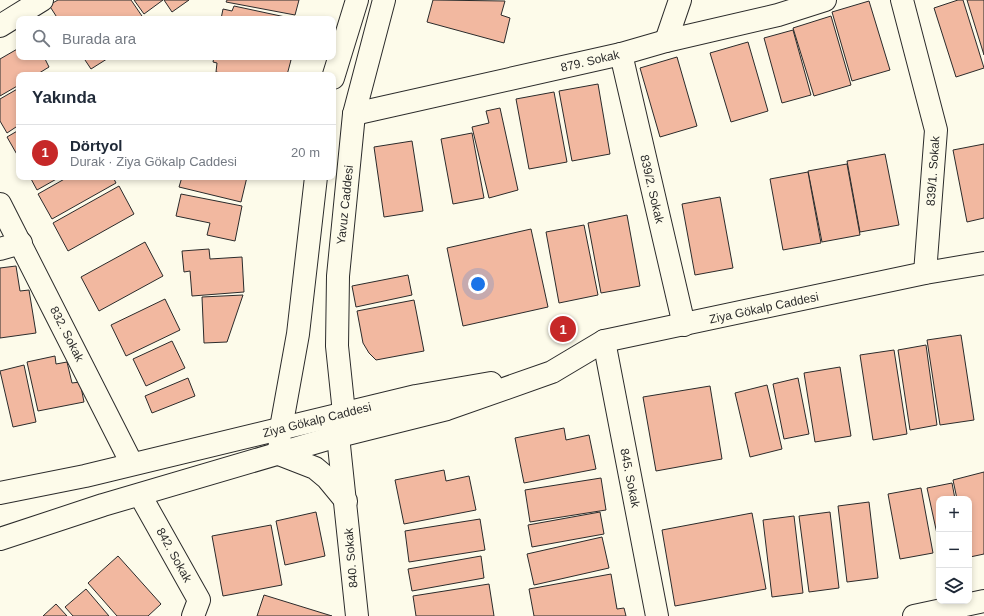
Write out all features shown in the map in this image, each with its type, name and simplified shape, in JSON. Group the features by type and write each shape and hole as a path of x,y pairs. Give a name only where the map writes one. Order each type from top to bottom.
{"main road":[{"path":"16,16 42,0"},
{"path":"335,72 357,0"},
{"name":"Yavuz Caddesi","path":"344,413 336,346 338,276 354,114 384,0"},
{"path":"666,41 680,0"},
{"name":"879. Sokak","path":"354,114 621,54 666,41 778,15 825,0"},
{"name":"839/1. Sokak","path":"902,0 936,130 925,273"},
{"path":"0,26 16,16"},
{"name":"839/2. Sokak","path":"621,54 684,325"},
{"path":"316,180 298,334 281,428 279,454 315,468 327,478 346,501"},
{"name":"832. Sokak","path":"0,204 132,464"},
{"path":"0,249 21,243"},
{"name":"Ziya Gökalp Caddesi","path":"0,539 103,505 338,436 447,409 552,372 604,341 925,273 984,263"},
{"name":"845. Sokak","path":"604,341 657,616"},
{"name":"Ziya Gökalp Caddesi","path":"0,493 85,476 416,396 552,372"},
{"path":"338,436 344,413"},
{"name":"840. Sokak","path":"338,436 357,616"},
{"name":"842. Sokak","path":"140,495 199,600 193,616"},
{"path":"914,616 980,606"}],"building":[{"path":"58,0 131,0 142,16 56,16 49,5"},
{"path":"134,0 163,0 144,14"},
{"path":"164,0 189,0 172,12"},
{"path":"227,0 299,0 295,15 226,2"},
{"path":"433,0 505,1 501,15 510,18 504,43 427,22"},
{"path":"958,0 963,0 984,68 956,77 934,8"},
{"path":"967,0 984,0 984,55"},
{"path":"869,1 890,70 852,81 832,12"},
{"path":"234,6 281,16 222,16 223,9 232,11"},
{"path":"831,16 851,85 814,96 793,28"},
{"path":"793,30 811,95 782,103 764,38"},
{"path":"748,42 768,111 731,122 710,53"},
{"path":"16,50 16,60 46,60 49,67 41,72 16,72 16,87 0,96 0,59"},
{"path":"677,57 697,126 660,137 640,68"},
{"path":"85,60 105,60 91,69"},
{"path":"213,60 291,60 288,72 216,72 217,63 213,62"},
{"path":"598,84 610,154 572,161 559,91"},
{"path":"16,90 16,127 7,133 0,121 0,99"},
{"path":"554,92 567,162 529,169 516,99"},
{"path":"500,108 518,190 489,198 472,127 489,123 486,111"},
{"path":"16,132 16,153 7,137"},
{"path":"472,133 484,198 453,204 441,139"},
{"path":"412,141 423,211 384,217 374,147"},
{"path":"984,144 984,218 967,222 953,150"},
{"path":"885,154 899,225 860,232 847,161"},
{"path":"847,164 860,235 822,242 808,171"},
{"path":"808,172 821,243 783,250 770,179"},
{"path":"32,180 55,180 37,190"},
{"path":"63,180 114,180 116,183 52,219 38,194"},
{"path":"181,180 246,180 241,202 179,187"},
{"path":"119,186 134,214 68,251 53,223"},
{"path":"181,194 242,206 235,241 207,235 210,223 176,216"},
{"path":"720,197 733,268 695,275 682,204"},
{"path":"627,215 640,286 601,293 588,223"},
{"path":"584,225 598,295 559,303 546,232"},
{"path":"531,229 548,307 463,326 447,248"},
{"path":"145,242 163,276 99,311 81,277"},
{"path":"209,249 210,259 242,257 244,292 192,296 190,271 184,272 182,251"},
{"path":"16,266 20,291 29,290 36,333 0,338 0,268"},
{"path":"408,275 412,295 356,307 352,286"},
{"path":"243,295 227,342 204,343 202,297"},
{"path":"165,299 180,330 126,356 111,325"},
{"path":"414,300 424,351 376,360 369,353 363,343 357,311"},
{"path":"961,335 974,420 940,425 927,340"},
{"path":"172,341 185,368 146,386 133,359"},
{"path":"926,345 937,425 910,430 898,350"},
{"path":"894,350 907,434 873,440 860,355"},
{"path":"55,356 56,364 67,362 72,383 80,382 84,402 38,411 27,362"},
{"path":"24,365 36,422 13,427 0,371"},
{"path":"840,367 851,436 815,442 804,373"},
{"path":"188,378 195,396 152,413 145,396"},
{"path":"798,378 809,434 784,439 773,384"},
{"path":"767,385 782,449 750,457 735,393"},
{"path":"710,386 722,459 656,471 643,397"},
{"path":"564,428 566,440 589,435 596,469 524,483 515,438"},
{"path":"444,470 446,481 469,476 476,510 404,524 395,480"},
{"path":"984,472 984,554 972,557 972,496 956,496 953,480"},
{"path":"601,478 606,510 530,522 525,490"},
{"path":"952,483 954,496 936,496 936,529 927,488"},
{"path":"921,488 933,553 900,559 888,494"},
{"path":"869,502 878,578 847,582 838,506"},
{"path":"316,512 325,556 285,565 276,521"},
{"path":"600,512 604,534 532,547 528,525"},
{"path":"830,512 839,588 809,592 799,516"},
{"path":"752,513 766,589 675,606 662,530"},
{"path":"794,516 803,593 772,597 763,520"},
{"path":"480,519 485,550 409,562 405,531"},
{"path":"271,525 282,585 223,596 212,536"},
{"path":"602,537 609,568 534,585 527,554"},
{"path":"118,556 161,604 148,616 117,616 88,583"},
{"path":"481,556 484,578 412,591 408,569"},
{"path":"611,574 617,609 624,608 626,616 534,616 529,589"},
{"path":"489,584 494,616 416,616 413,596"},
{"path":"86,589 109,616 73,616 65,607"},
{"path":"264,595 332,616 257,616"},
{"path":"56,604 67,616 43,616"}],"place":[{"name":"Dörtyol","path":"563,329"}]}
